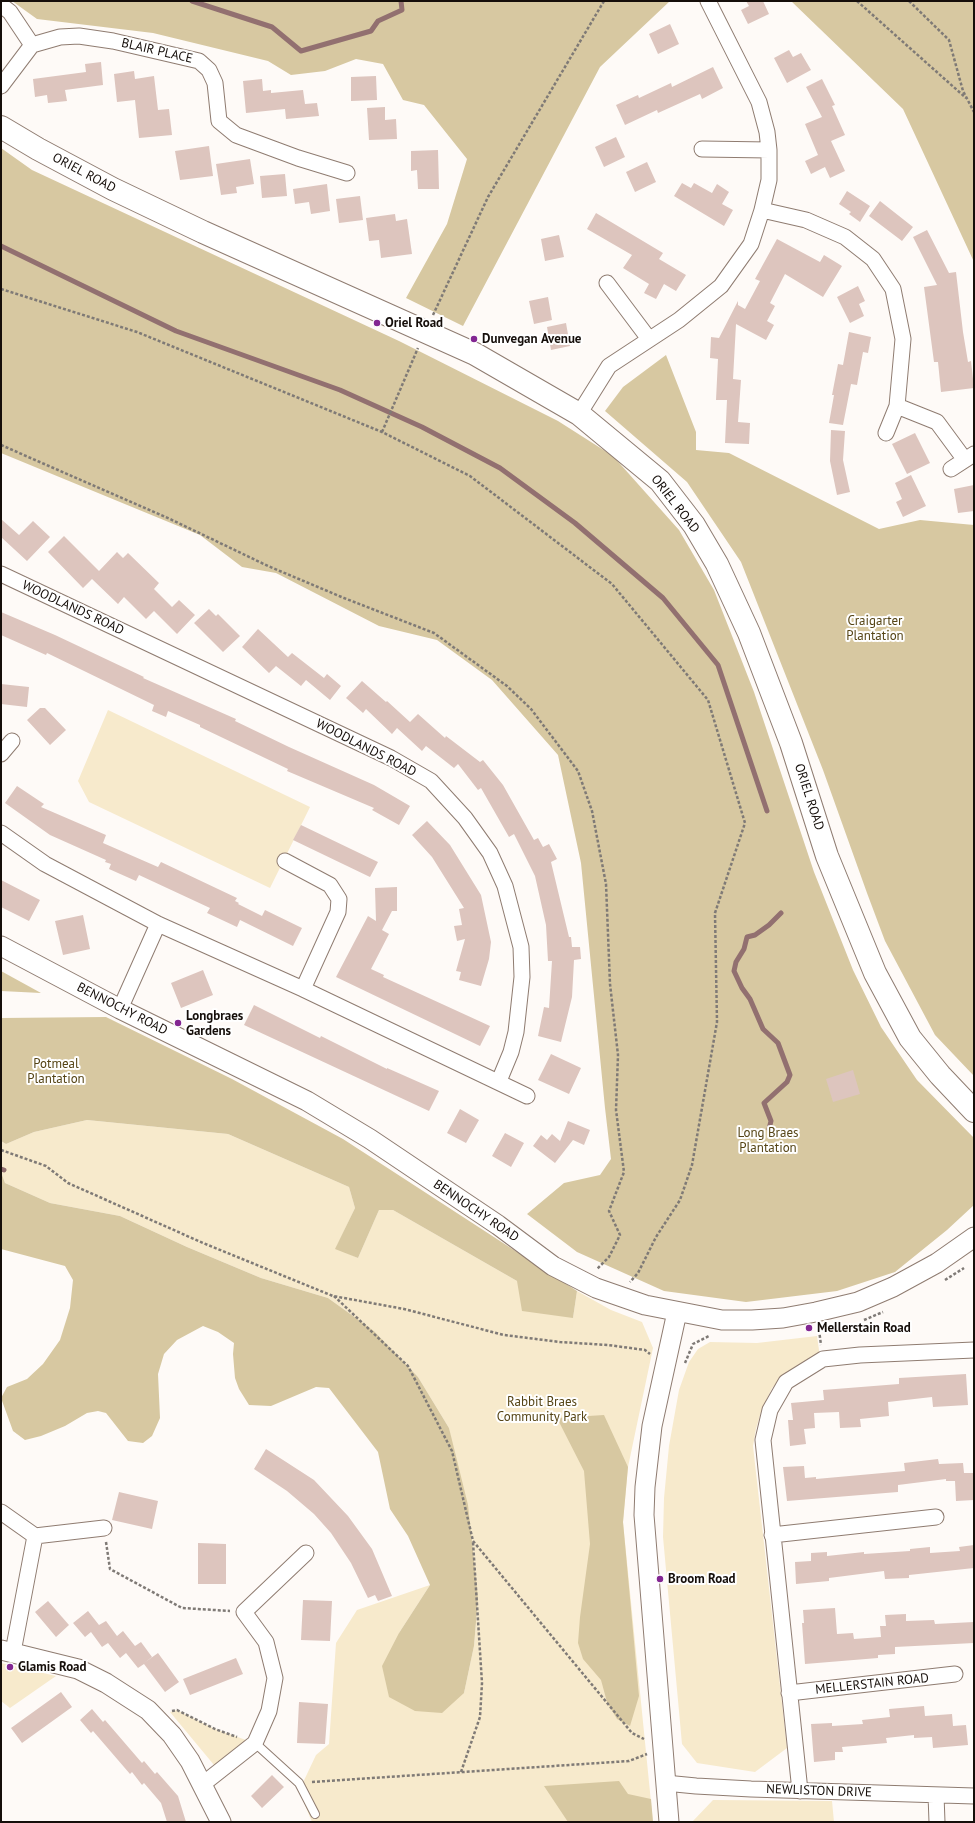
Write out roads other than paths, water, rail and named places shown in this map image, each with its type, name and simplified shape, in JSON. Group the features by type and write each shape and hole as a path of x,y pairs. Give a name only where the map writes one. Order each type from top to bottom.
{"main road":[{"name":"ORIEL ROAD","path":"1,127 112,189 475,354 579,414 660,481 694,525 717,564 749,632 791,743 827,856 874,973 910,1038 940,1075 974,1111"}],"street":[{"path":"579,414 609,366 679,320 721,286 735,269 751,244 762,210 768,180 769,150 767,132 759,102 708,1"},
{"path":"1,5 10,12 32,45 1,86"},
{"name":"BLAIR PLACE","path":"32,45 60,38 79,36 113,41 199,61 209,70 215,83 219,121 236,135 298,158 347,173"},
{"path":"702,149 769,150"},
{"path":"762,210 806,220 845,237 874,259 893,289 903,339 897,406 886,433"},
{"path":"607,283 649,339"},
{"path":"897,406 937,422 971,460 951,469"},
{"name":"WOODLANDS ROAD","path":"1,574 391,758 431,781 465,818 490,853 505,886 521,947 522,977 516,1032 511,1052 499,1081"},
{"path":"1,754 12,740"},
{"path":"1,833 45,864 158,924 303,989 499,1081 527,1096"},
{"path":"285,861 330,885 339,899 338,912 303,989"},
{"path":"120,1009 158,924"},
{"name":"BENNOCHY ROAD","path":"1,946 120,1009 307,1101 370,1139 498,1225 553,1266 596,1288 645,1306 722,1320 783,1318 816,1312 858,1302 893,1287 931,1266 974,1237"},
{"path":"669,1822 644,1515 645,1487 652,1426 667,1364 677,1312"},
{"path":"800,1791 763,1440 770,1410 786,1382 823,1359 860,1355 974,1350"},
{"path":"1,1512 35,1536 104,1528"},
{"path":"772,1535 936,1517"},
{"path":"35,1536 7,1651 78,1669 132,1698 154,1716 172,1735 203,1784 221,1822"},
{"path":"203,1784 255,1743 269,1711 275,1678 266,1642 244,1612 306,1553"},
{"name":"MELLERSTAIN ROAD","path":"789,1693 955,1674"},
{"name":"NEWLISTON DRIVE","path":"665,1783 800,1791 974,1796"},
{"path":"936,1795 937,1822"}],"lane":[{"path":"255,1743 299,1783 315,1814"}],"waterway":[{"path":"192,1 272,27 301,51 371,31 378,21 402,10 401,1"},
{"path":"1,246 176,331 340,390 422,427 500,468 575,523 663,598 718,665 767,811"},
{"path":"769,1129 771,1121 764,1103 787,1082 790,1075 778,1043 763,1029 750,999 742,988 734,971 736,962 744,949 747,937 755,935 769,925 781,913"}],"place":[{"name":"Oriel Road","path":"377,323"},
{"name":"Dunvegan Avenue","path":"474,339"},
{"name":"Longbraes Gardens","path":"178,1023"},
{"name":"Mellerstain Road","path":"809,1328"},
{"name":"Broom Road","path":"660,1579"},
{"name":"Glamis Road","path":"10,1667"}],"park label":[{"name":"Craigarter Plantation","path":"875,628"},
{"name":"Potmeal Plantation","path":"56,1072"},
{"name":"Long Braes Plantation","path":"768,1140"},
{"name":"Rabbit Braes Community Park","path":"542,1410"}]}
